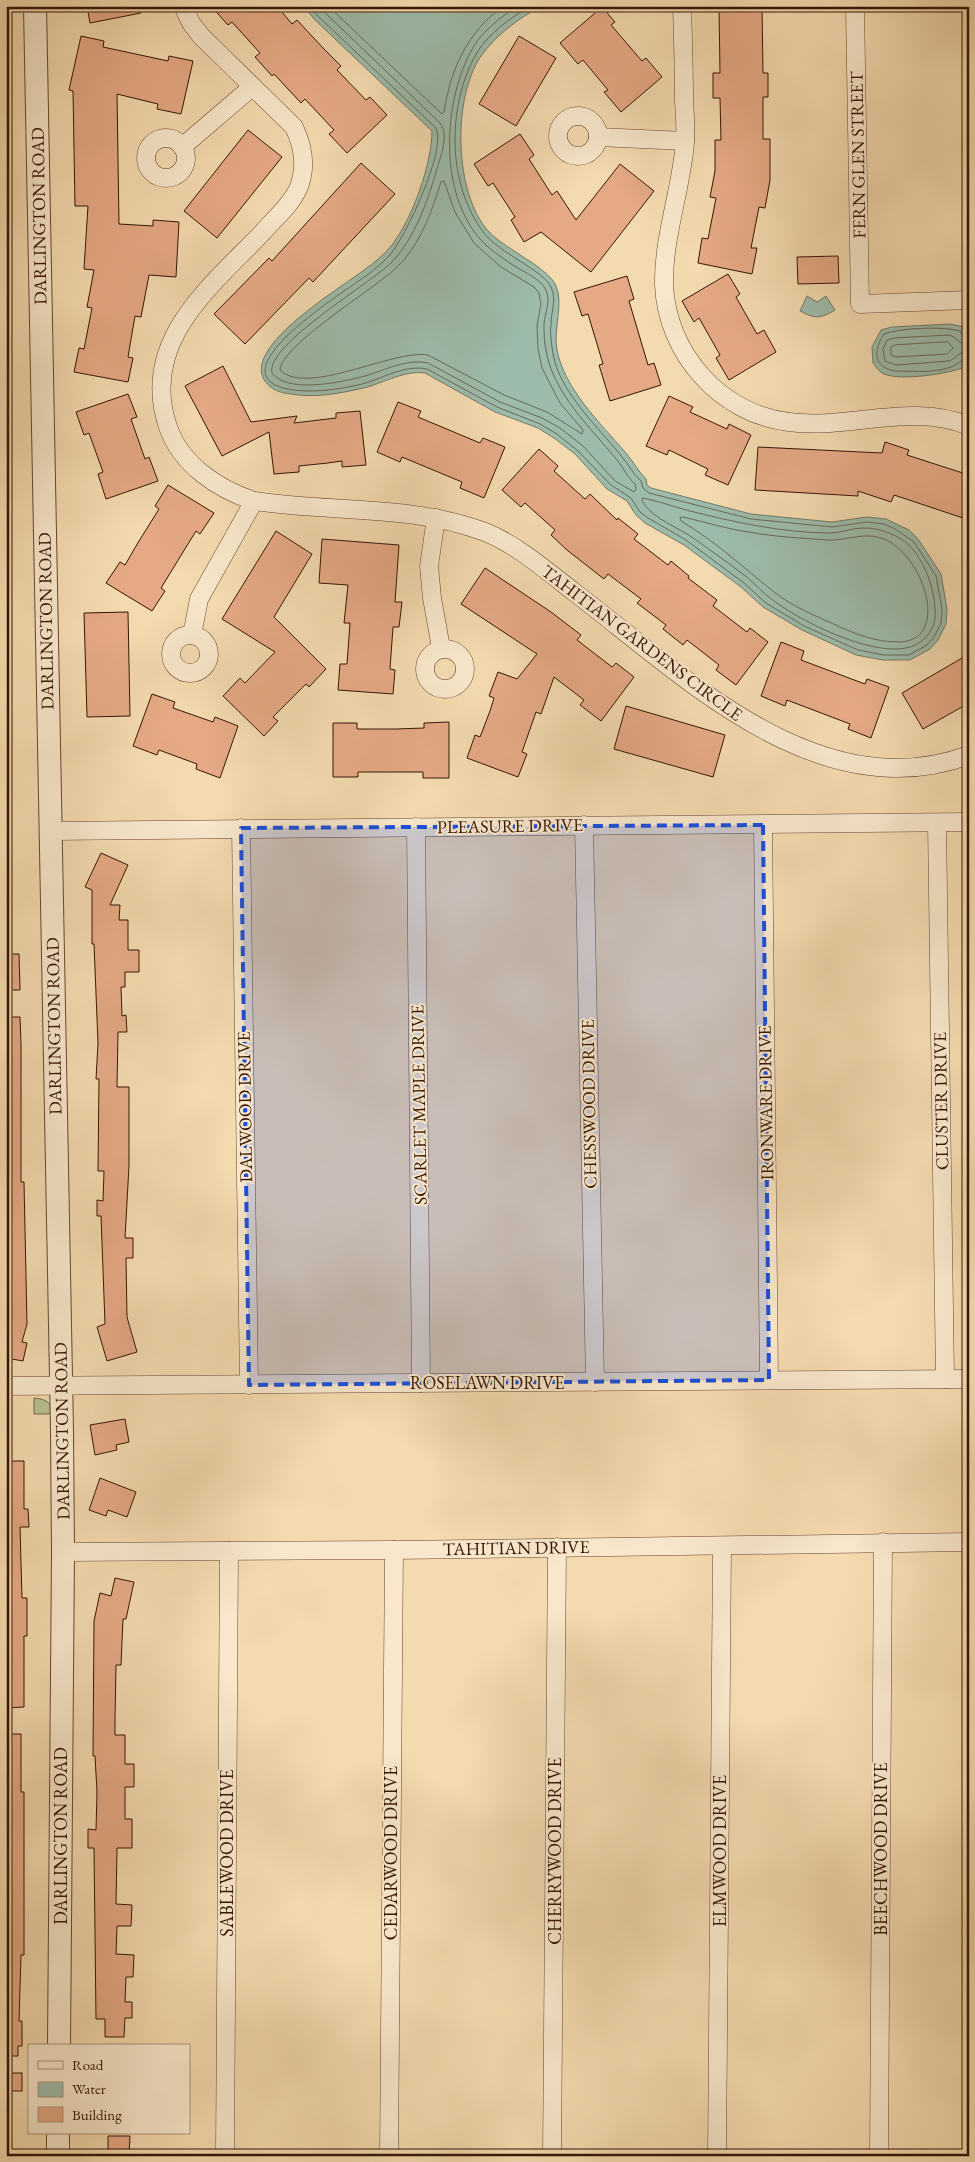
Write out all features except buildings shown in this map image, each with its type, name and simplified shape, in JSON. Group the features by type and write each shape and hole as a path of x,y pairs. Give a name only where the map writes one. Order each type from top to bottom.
{"street":[{"name":"DARLINGTON ROAD","path":"35,6 62,1385 63,1552 59,2044"},
{"name":"TAHITIAN GARDENS CIRCLE","path":"183,6 191,23 201,36 294,127 304,153 302,178 297,191 283,210 188,310 172,339 165,361 161,388 162,406 166,423 173,439 183,454 204,476 235,495 254,501 436,518 486,533 505,543 563,584 706,694 780,740 852,764 876,766 904,768 932,766 969,755"},
{"path":"682,6 685,141 680,187 665,264 664,284 666,299 677,338 684,354 703,379 734,402 765,416 790,422 824,423 926,416 947,419 969,426"},
{"name":"FERN GLEN STREET","path":"856,6 860,304 969,300"},
{"path":"182,147 252,87"},
{"path":"598,137 685,141"},
{"path":"192,635 199,599 254,501"},
{"path":"436,518 429,566 434,612 441,648"},
{"name":"PLEASURE DRIVE","path":"50,831 969,822"},
{"name":"CLUSTER DRIVE","path":"937,823 945,1379"},
{"name":"CHESSWOOD DRIVE","path":"584,825 595,1382"},
{"name":"IRONWARE DRIVE","path":"763,825 769,1380"},
{"name":"SCARLET MAPLE DRIVE","path":"416,827 421,1383"},
{"name":"DALWOOD DRIVE","path":"241,828 249,1385"},
{"name":"ROSELAWN DRIVE","path":"6,1386 969,1379"},
{"name":"BEECHWOOD DRIVE","path":"879,2156 883,1542"},
{"name":"TAHITIAN DRIVE","path":"63,1552 394,1550 557,1546 722,1546 969,1542"},
{"name":"CHERRYWOOD DRIVE","path":"552,2156 557,1546"},
{"name":"ELMWOOD DRIVE","path":"717,2156 722,1546"},
{"name":"CEDARWOOD DRIVE","path":"389,2156 394,1550"},
{"name":"SABLEWOOD DRIVE","path":"225,2156 229,1551"},
{"path":"58,2134 58,2156"}],"highlighted area":[{"path":"763,825 769,1380 249,1385 241,828"}],"green space":[{"path":"34,1398 43,1399 49,1403 52,1408 49,1414 34,1414"}],"water":[{"path":"304,6 541,6 508,28 481,56 472,74 465,96 461,146 463,171 477,215 489,232 545,272 556,286 559,308 556,342 561,364 567,378 584,404 628,455 646,479 647,485 651,488 751,514 832,522 867,517 886,519 909,530 918,539 941,574 947,609 946,624 938,640 930,649 910,660 883,660 856,655 802,630 763,607 741,587 684,545 645,523 636,515 627,501 607,489 575,454 554,438 538,428 495,412 425,373 408,374 367,387 334,394 299,395 284,393 273,389 267,384 261,367 267,352 280,336 316,304 375,262 392,245 407,221 420,191 431,144 432,131 314,19"},
{"path":"807,296 817,302 826,296 835,310 818,317 805,314 800,311"},
{"path":"950,324 964,327 966,332 969,347 965,367 936,374 901,377 884,374 873,363 872,347 881,330 892,327"}]}
